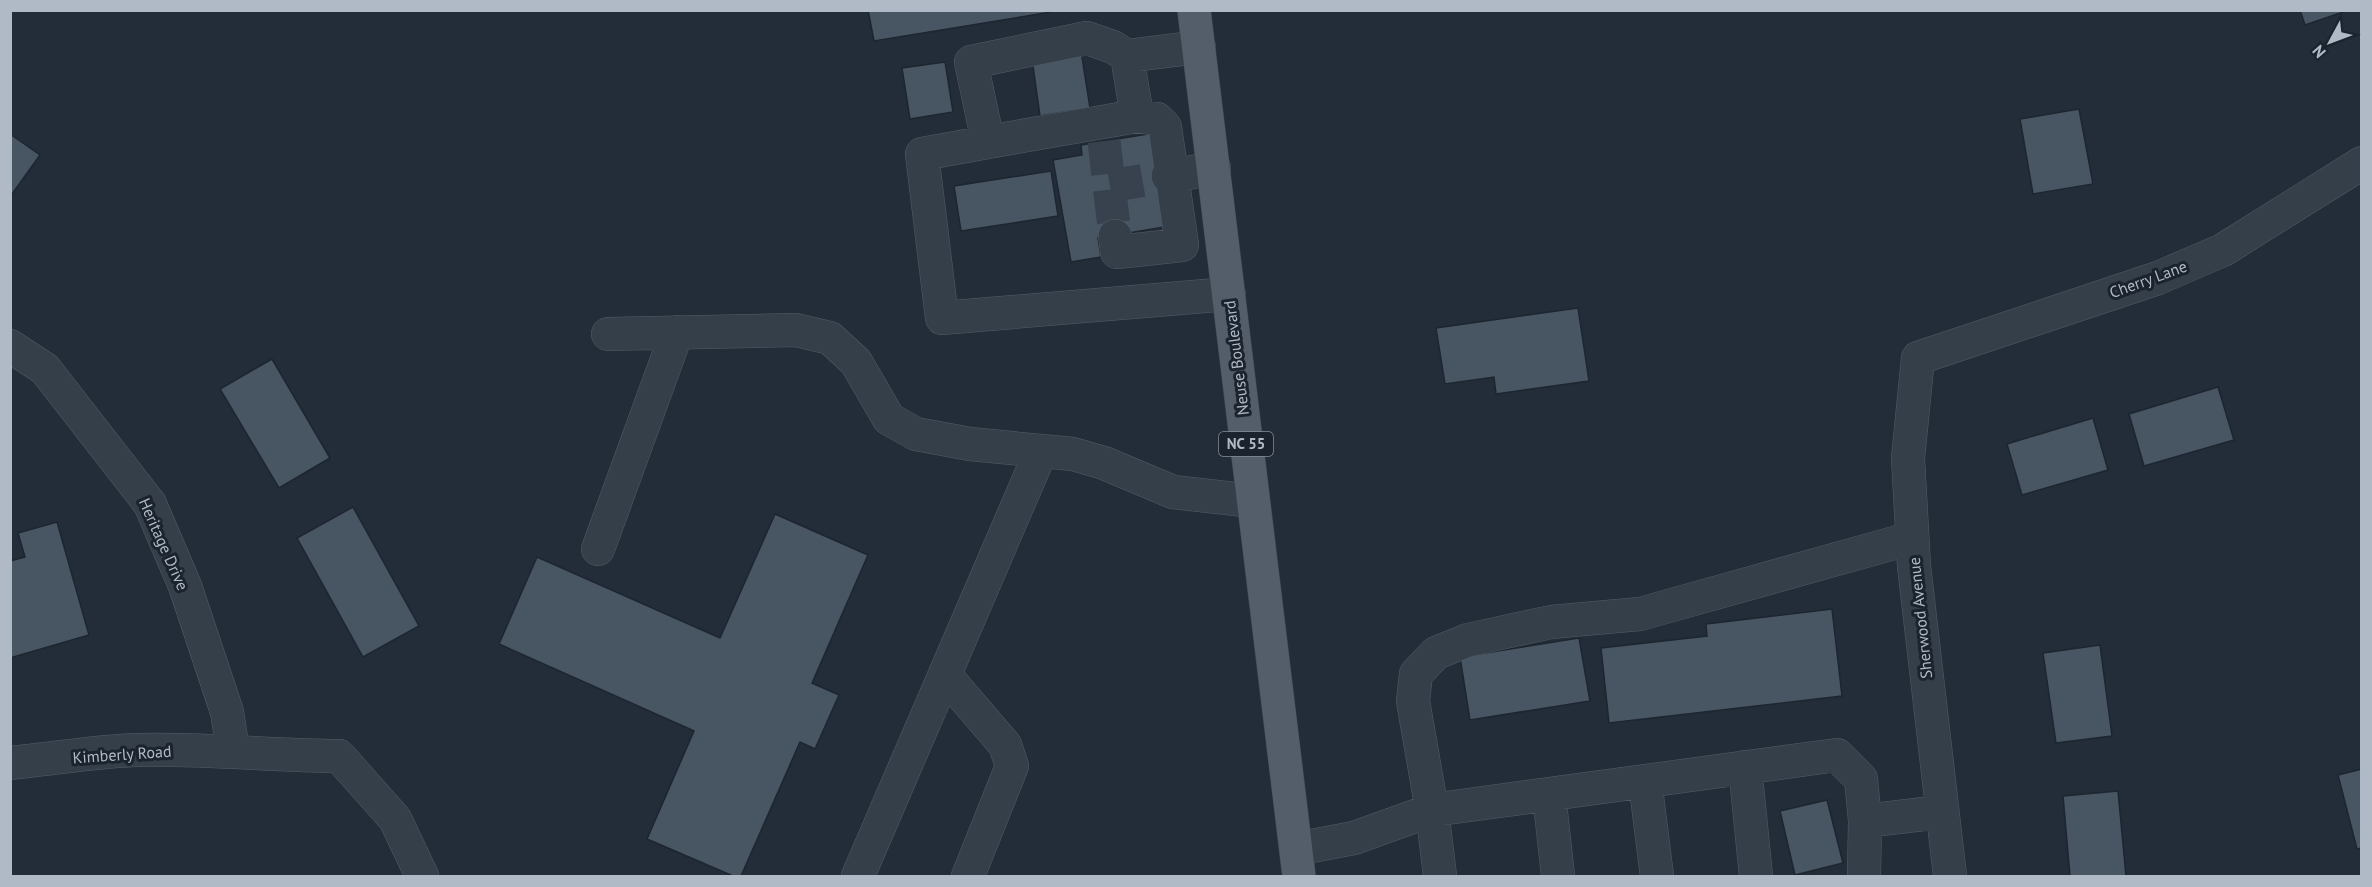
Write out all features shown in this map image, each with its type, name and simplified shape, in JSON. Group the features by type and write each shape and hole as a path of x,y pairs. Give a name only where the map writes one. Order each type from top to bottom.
{"main road":[{"name":"Neuse Boulevard","path":"1194,10 1297,863"}],"street":[{"path":"988,142 971,62 1087,38 1113,47 1127,56 1199,47"},
{"path":"1127,56 1137,116"},
{"path":"1124,303 1116,244 1182,245 1170,176 1165,127 1156,119 1137,116 1103,132 988,142 922,154 942,318 1124,303 1229,294"},
{"name":"Cherry Lane","path":"1918,358 2158,278 2223,250 2361,163"},
{"path":"1170,176 1214,168"},
{"path":"608,334 796,330 830,338 856,362 889,418 916,434 970,444 1073,454 1094,460 1173,492 1253,501"},
{"path":"598,549 677,332"},
{"name":"Heritage Drive","path":"10,346 45,369 150,504 188,596 227,712 233,751"},
{"name":"Sherwood Avenue","path":"1918,358 1908,458 1912,538 1950,876"},
{"path":"858,876 1041,451"},
{"path":"1440,876 1432,810 1413,701 1416,674 1436,653 1468,640 1551,622 1640,614 1912,538"},
{"path":"945,675 1005,745 1012,766 968,876"},
{"name":"Kimberly Road","path":"10,763 136,750 233,751 297,756 339,756 395,819 422,876"},
{"name":"Neuse Boulevard","path":"1297,863 1354,838 1432,810 1837,755 1861,779 1865,821"},
{"path":"1745,767 1756,876"},
{"path":"1645,781 1657,876"},
{"path":"1549,794 1558,876"},
{"path":"1864,876 1865,821 1941,812"}],"building":[{"path":"868,10 1051,10 1051,12 874,41"},
{"path":"2300,10 2349,10 2305,25"},
{"path":"1081,51 1090,108 1040,116 1032,59"},
{"path":"945,62 953,112 910,119 902,68"},
{"path":"2079,109 2093,184 2033,194 2020,119"},
{"path":"1160,132 1176,225 1098,238 1101,257 1071,262 1053,160 1082,155 1081,145"},
{"path":"10,134 40,155 10,197"},
{"path":"1051,171 1058,216 961,231 954,186"},
{"path":"1578,308 1589,381 1496,394 1494,377 1445,384 1436,328"},
{"path":"272,359 330,458 279,488 220,389"},
{"path":"2218,387 2234,440 2144,466 2129,414"},
{"path":"2093,418 2108,470 2022,495 2007,444"},
{"path":"353,507 419,626 363,657 297,538"},
{"path":"775,514 868,555 812,683 839,695 815,749 800,742 741,876 733,876 647,839 694,731 499,644 537,557 720,638"},
{"path":"57,522 89,635 10,658 10,561 25,557 18,533"},
{"path":"1832,609 1842,696 1609,723 1601,648 1707,636 1706,624"},
{"path":"1579,638 1590,701 1470,720 1460,657"},
{"path":"2100,645 2112,736 2056,743 2043,653"},
{"path":"2362,769 2362,848 2357,849 2338,775"},
{"path":"2118,791 2126,876 2070,876 2063,796"},
{"path":"1827,800 1843,863 1795,875 1780,811"}],"tunnel":[{"path":"1104,141 1115,236"},
{"path":"1110,186 1168,176"}]}
